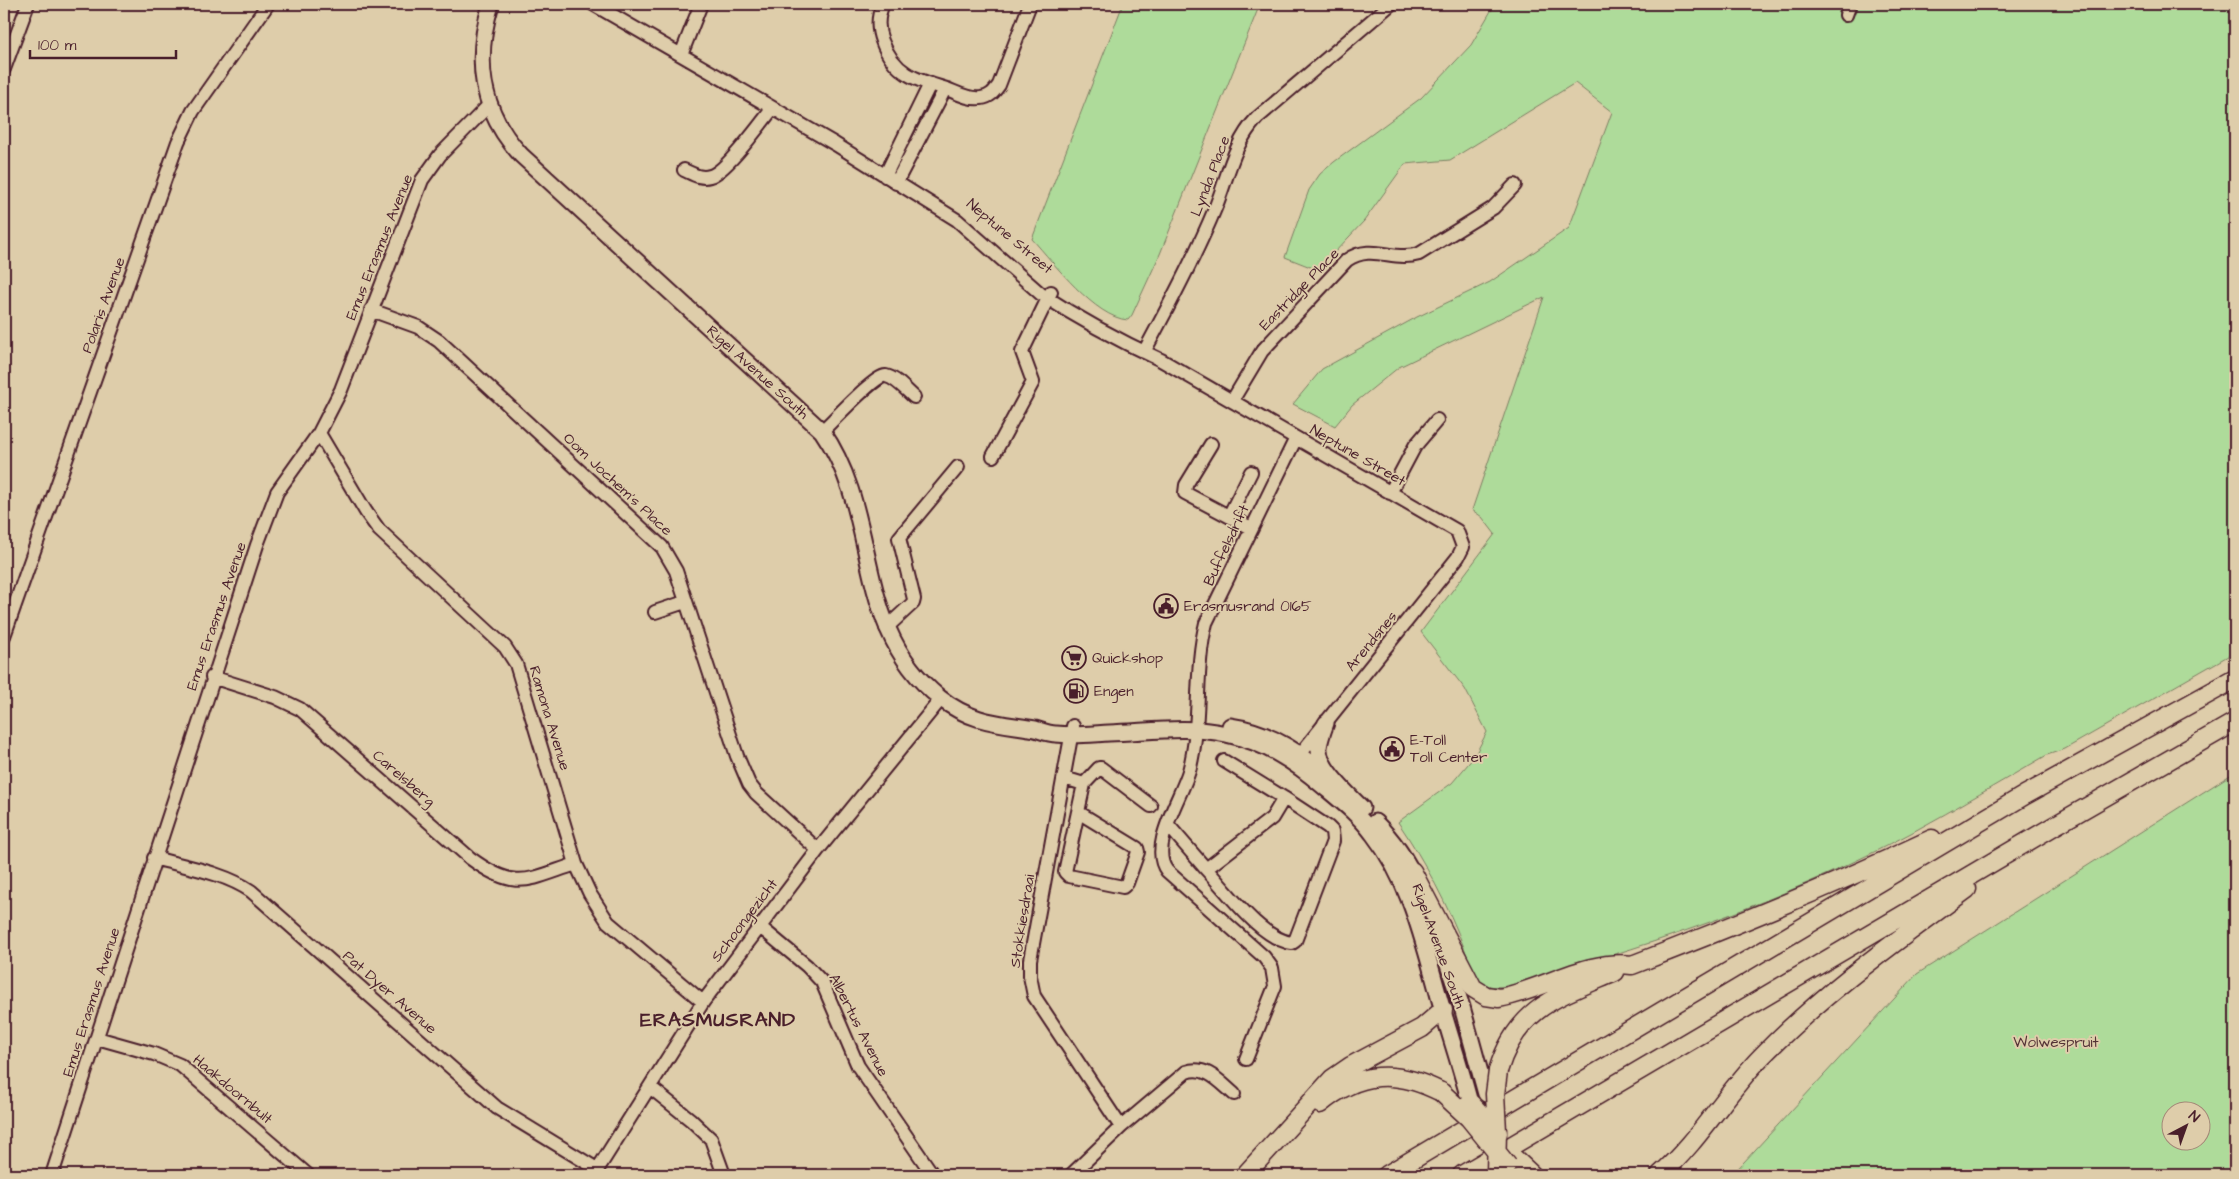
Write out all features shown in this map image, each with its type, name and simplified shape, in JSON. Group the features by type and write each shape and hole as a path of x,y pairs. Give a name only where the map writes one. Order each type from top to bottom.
{"highway":[{"path":"1387,1175 2025,795 2235,679"},
{"path":"1462,1175 2054,826 2235,722"},
{"path":"1486,1175 1489,1132 1498,1072 1504,1052 1511,1038 1541,1006 1558,996 1632,965 1846,880 2025,795"},
{"path":"1660,1175 1674,1163 1759,1059 1830,991 1869,960 2054,826"},
{"path":"1412,871 1466,977 1473,988 1486,996 1499,998 1508,996 1576,973 1616,963 1632,965"},
{"path":"1245,1175 1332,1079 1351,1066 1422,1028 1443,1010"},
{"path":"1245,1175 1335,1091 1365,1078 1382,1076 1403,1077 1423,1083 1441,1092 1489,1132 1506,1167"},
{"path":"1478,1098 1496,1151 1506,1167 1532,1175"},
{"path":"1652,1175 1700,1131"}],"main road":[{"name":"Rigel Avenue South","path":"492,4 484,34 482,77 488,106 501,131 521,155 822,431 830,442 849,483 886,628 904,661 941,699 966,714 990,723 1034,729 1053,734 1113,723 1241,728 1262,733 1297,759 1353,811 1373,834 1386,853 1414,911 1460,1064 1478,1098"},
{"path":"1326,723 1319,748 1320,758 1326,768 1363,809"},
{"name":"Rigel Avenue South","path":"1297,759 1318,768 1363,809 1391,841 1412,871 1442,944 1462,1006 1478,1065 1478,1098"}],"street":[{"path":"4,70 28,4"},
{"name":"Polaris Avenue","path":"4,636 178,142 193,111 268,4"},
{"name":"Neptune Street","path":"593,4 892,177 967,224 1049,295 1451,528 1459,536"},
{"path":"681,55 701,4"},
{"path":"883,4 878,19 878,28 885,51 897,68 930,84 976,98 983,98 994,91 999,84 1030,4"},
{"name":"Lynda Place","path":"1145,350 1193,259 1215,209 1236,148 1243,135 1257,118 1391,4"},
{"path":"892,177 930,84"},
{"path":"892,177 945,89"},
{"name":"Emus Erasmus Avenue","path":"52,1175 212,677 277,492 318,433 341,390 422,180 440,155 488,106"},
{"path":"684,170 698,177 711,176 724,167 773,108"},
{"name":"Eastridge Place","path":"1232,401 1262,351 1347,260 1360,253 1368,252 1408,257 1419,254 1493,208 1515,185"},
{"path":"993,456 1033,382 1022,352 1049,295"},
{"name":"Oom Jochem's Place","path":"371,310 418,327 432,335 646,531 668,555 676,571 737,756 749,784 756,793 818,850"},
{"path":"822,431 859,395 881,377 888,377 914,396"},
{"path":"1390,493 1415,446 1437,420"},
{"name":"Ramona Avenue","path":"318,433 379,530 505,647 516,664 576,864 590,894 608,922 703,1002"},
{"name":"Buffelsdrift","path":"1246,1059 1275,986 1272,968 1264,957 1170,875 1163,866 1159,851 1189,770 1196,726 1201,644 1206,624 1296,438"},
{"path":"1211,444 1186,485 1185,493 1251,528"},
{"path":"886,628 913,603 914,599 899,538 958,467"},
{"path":"1229,516 1250,472"},
{"name":"Arendsnes","path":"1297,759 1458,557 1463,547 1459,536"},
{"path":"655,612 685,602"},
{"name":"Carelsberg","path":"212,677 275,697 300,709 470,858 497,875 508,880 522,881 576,864"},
{"name":"Schoongezicht","path":"595,1172 703,1002 818,850 941,699"},
{"name":"Stokkiesdraai","path":"1073,730 1030,960 1031,985 1034,996 1121,1127"},
{"path":"1168,825 1253,920 1282,942 1292,943 1294,941 1332,841 1332,831 1284,798 1224,761"},
{"path":"1078,812 1137,848 1138,852 1127,883 1123,887 1069,876 1065,872 1084,784 1101,768 1151,806"},
{"path":"1064,778 1084,784"},
{"path":"1206,869 1272,818 1284,798"},
{"name":"Pat Dyer Avenue","path":"154,858 230,880 251,891 498,1108 595,1172"},
{"name":"Albertus Avenue","path":"759,926 807,966 822,982 858,1066 933,1175"},
{"name":"Haakdoornbult","path":"97,1038 154,1054 180,1065 308,1175"},
{"path":"1071,1175 1121,1127 1180,1075 1192,1070 1206,1072 1234,1094"},
{"path":"650,1087 711,1139 724,1175"}],"green space":[{"path":"1123,4 1260,4 1160,254 1128,320 1115,317 1089,300 1063,275 1032,239"},
{"path":"1495,4 2235,4 2235,652 2065,749 2047,755 1911,833 1785,893 1654,942 1524,982 1502,987 1484,984 1480,981 1472,969 1458,933 1435,884 1398,822 1452,783 1474,757 1487,732 1465,689 1421,632 1495,534 1482,517 1472,510 1544,297 1399,367 1352,405 1335,426 1293,404 1322,369 1417,317 1490,282 1569,228 1612,112 1575,83 1450,160 1405,164 1364,221 1318,270 1285,257 1309,190 1320,174 1421,98 1471,45"},
{"name":"Wolwespruit","path":"2235,772 2235,1175 1732,1175 1917,974"}],"place":[{"name":"Erasmusrand 0165","path":"1166,606"},
{"name":"Quickshop","path":"1074,658"},
{"name":"Engen","path":"1076,691"},
{"name":"E-Toll Toll Center","path":"1392,749"}],"district":[{"name":"ERASMUSRAND","path":"718,1019"}]}
